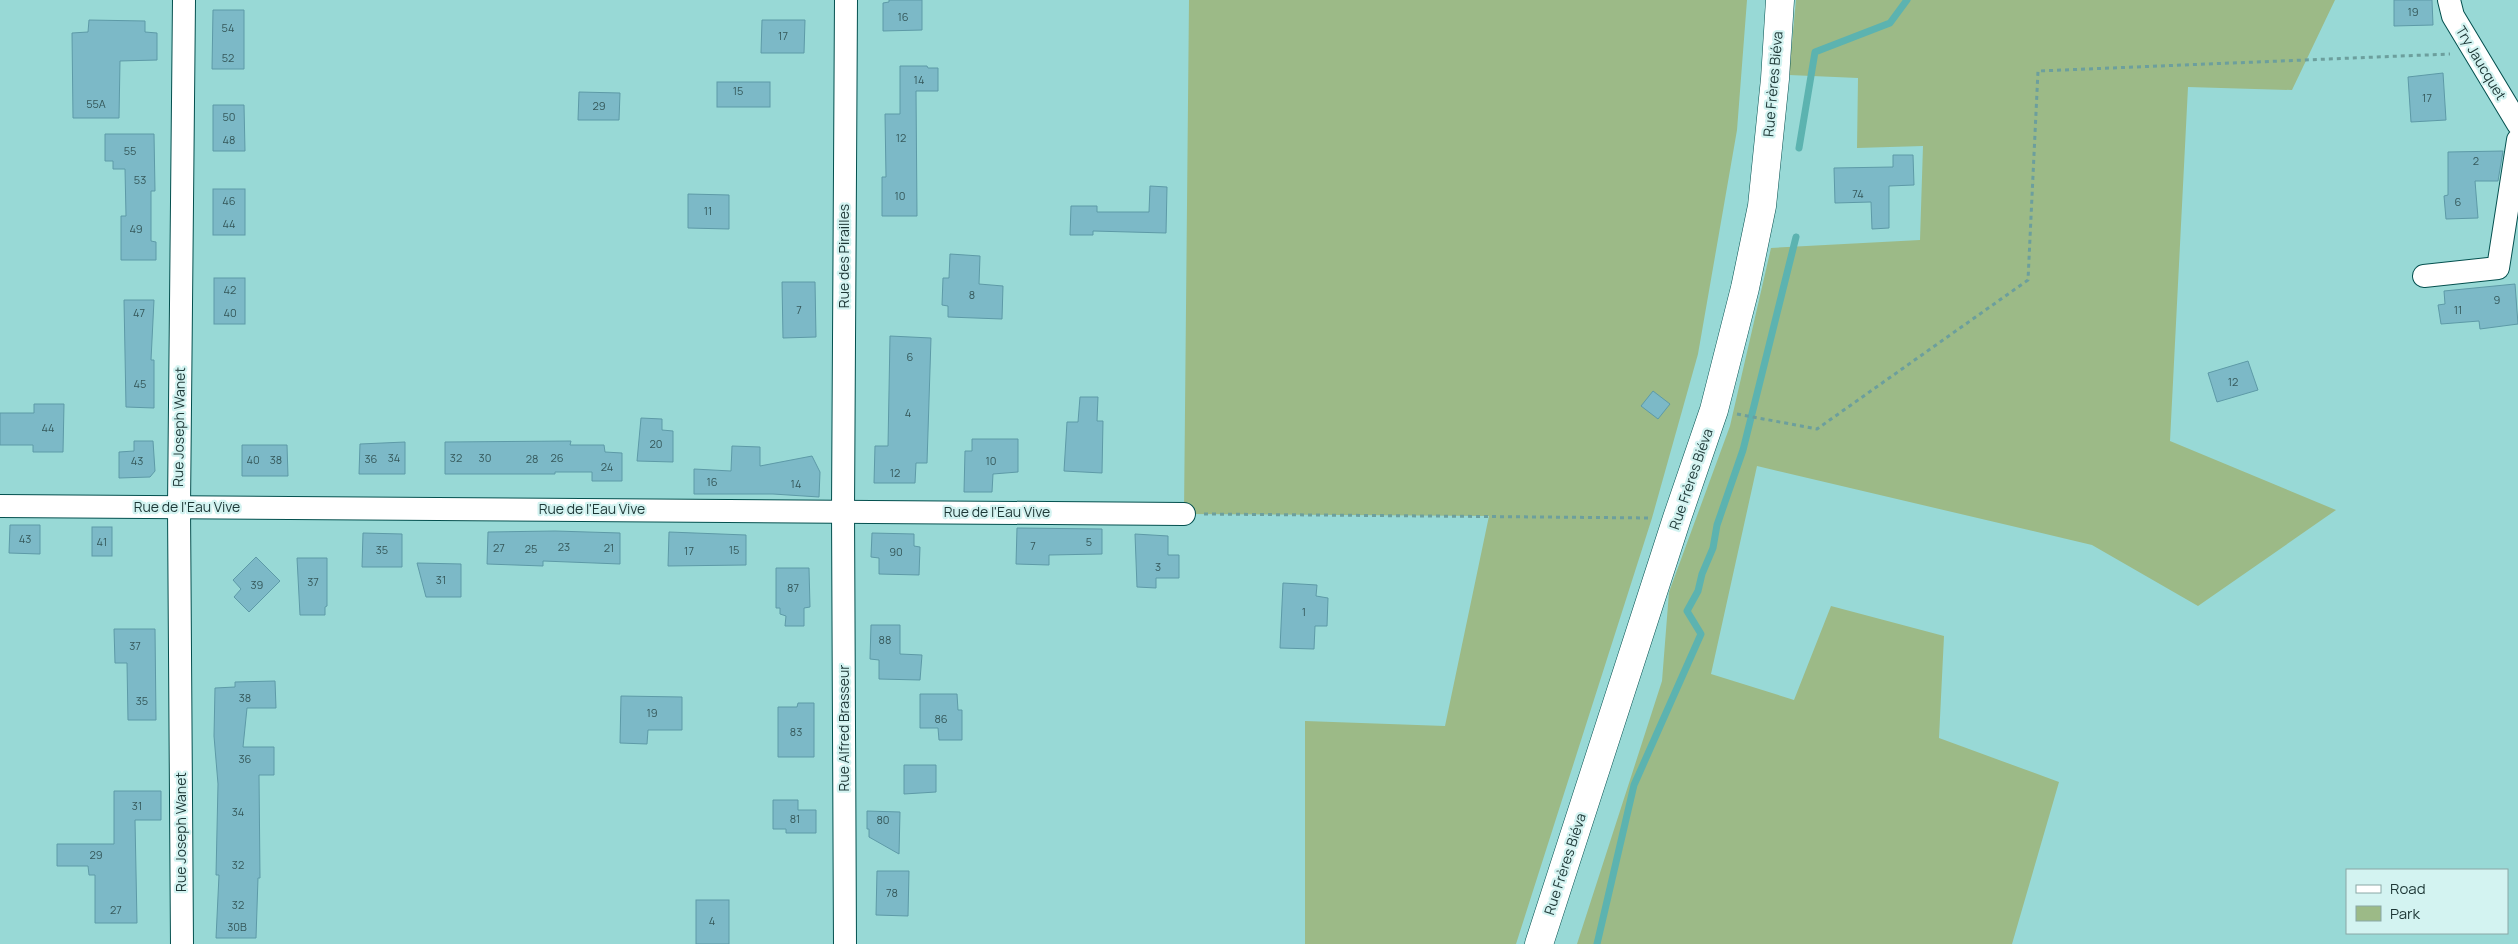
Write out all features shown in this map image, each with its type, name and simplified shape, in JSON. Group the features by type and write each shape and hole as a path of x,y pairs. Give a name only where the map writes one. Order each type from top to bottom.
{"street":[{"name":"Rue Joseph Wanet","path":"182,944 179,507 184,0"},
{"name":"Rue des Pirailles","path":"843,511 846,0"},
{"name":"Rue Frères Biéva","path":"1539,944 1677,518 1714,410 1745,288 1762,206 1775,79 1780,0"},
{"name":"Try Jaucquet","path":"2449,0 2453,16 2518,124"},
{"path":"2424,276 2498,268 2518,140"},
{"name":"Rue de l'Eau Vive","path":"0,506 1184,514"},
{"name":"Rue Alfred Brasseur","path":"843,511 844,944"}],"path":[{"path":"1745,415 1761,420 1817,429 2028,280 2038,71 2450,54"},
{"path":"1184,514 1677,518"}],"green space":[{"path":"1189,0 1747,0 1737,130 1698,354 1652,518 1516,944 1305,944 1305,721 1445,726 1489,516 1184,514"},
{"path":"1796,0 2335,0 2292,90 2188,87 2170,441 2336,510 2198,606 2092,545 1757,466 1711,674 1794,700 1831,606 1944,636 1939,738 2059,782 2012,944 1577,944 1662,681 1669,592 1730,426 1771,248 1920,240 1923,146 1857,148 1858,78 1789,75"}],"building":[{"path":"889,0 922,0 922,30 883,31 883,3 889,2"},
{"path":"2394,0 2432,0 2433,25 2394,26"},
{"path":"213,10 244,10 244,69 212,69"},
{"path":"89,20 145,21 145,32 157,33 157,60 120,61 119,118 73,118 72,33 88,32"},
{"path":"762,20 805,20 804,53 761,53"},
{"path":"900,66 938,68 938,91 916,91 917,216 882,216 882,177 886,177 885,114 900,114"},
{"path":"2443,73 2446,120 2411,122 2408,77"},
{"path":"717,82 770,82 770,107 717,107"},
{"path":"579,92 620,93 619,120 578,120"},
{"path":"213,105 244,105 245,151 213,151"},
{"path":"105,134 154,134 155,191 151,191 151,241 156,242 156,260 121,260 121,216 126,216 125,169 113,169 113,161 105,161"},
{"path":"2503,151 2498,181 2475,181 2478,218 2446,219 2444,196 2448,195 2448,152"},
{"path":"1893,155 1913,155 1914,185 1889,186 1889,228 1872,229 1871,202 1835,203 1834,168 1893,167"},
{"path":"1150,186 1167,187 1166,233 1093,231 1093,235 1070,235 1071,206 1097,206 1097,212 1149,212"},
{"path":"213,189 245,189 245,235 213,235"},
{"path":"688,194 729,195 729,229 688,228"},
{"path":"950,254 980,256 979,284 1003,286 1002,319 948,317 948,306 942,305 943,278 949,278"},
{"path":"214,278 245,278 245,324 214,324"},
{"path":"782,282 815,282 816,337 783,338"},
{"path":"2515,284 2518,324 2480,329 2479,321 2441,324 2438,305 2445,304 2444,291"},
{"path":"124,300 154,300 151,360 154,360 154,408 126,407"},
{"path":"890,336 931,338 927,463 916,463 915,483 874,483 875,446 888,446"},
{"path":"2248,361 2258,390 2217,402 2208,373"},
{"path":"1653,391 1670,404 1658,419 1641,406"},
{"path":"1080,397 1098,397 1097,421 1103,421 1102,473 1064,471 1067,422 1078,422"},
{"path":"34,404 64,404 63,452 33,452 33,445 0,445 0,413 34,413"},
{"path":"641,418 662,419 662,430 673,431 673,462 637,461"},
{"path":"972,439 1018,439 1018,472 993,474 992,492 964,492 965,451 972,451"},
{"path":"134,441 153,441 155,471 150,477 119,478 119,452 134,451"},
{"path":"571,441 570,445 604,445 605,452 622,453 622,481 592,481 592,472 445,474 445,442"},
{"path":"405,442 405,474 359,474 360,444"},
{"path":"242,445 287,445 288,476 242,476"},
{"path":"732,446 760,447 760,466 812,456 820,472 819,497 773,494 694,494 694,469 731,471"},
{"path":"10,525 40,525 40,554 9,553"},
{"path":"92,527 112,527 112,556 92,556"},
{"path":"1017,528 1102,529 1102,554 1049,555 1049,565 1016,564"},
{"path":"555,531 620,533 620,564 543,561 543,566 487,564 488,532"},
{"path":"669,532 746,535 746,565 668,566"},
{"path":"363,533 402,534 402,567 362,567"},
{"path":"872,533 914,534 914,546 920,547 919,575 879,574 879,558 871,557"},
{"path":"1135,534 1168,536 1168,555 1179,555 1179,578 1156,578 1156,588 1137,587"},
{"path":"256,557 280,581 249,612 234,597 241,589 233,580"},
{"path":"297,558 327,558 327,606 325,607 325,615 300,615"},
{"path":"417,563 461,564 461,597 426,597"},
{"path":"776,568 809,568 810,607 804,608 804,626 785,626 786,616 780,614 780,608 776,608"},
{"path":"1283,583 1317,585 1316,596 1328,598 1327,626 1315,626 1314,649 1280,648"},
{"path":"871,625 900,625 900,654 922,655 920,680 879,679 879,660 870,659"},
{"path":"114,629 155,629 156,720 128,720 127,663 115,663"},
{"path":"275,681 276,708 247,708 243,747 274,747 274,775 259,775 260,878 258,878 256,938 216,938 219,875 216,875 218,784 214,736 215,688 235,687 235,682"},
{"path":"920,694 957,694 958,710 962,710 962,740 939,740 938,728 920,728"},
{"path":"621,696 682,697 682,730 648,730 647,744 620,743"},
{"path":"798,703 814,703 814,757 778,757 778,707 797,707"},
{"path":"904,765 936,765 936,792 904,794"},
{"path":"114,791 161,791 161,820 135,820 137,923 95,923 95,875 89,875 88,866 57,866 57,844 114,844"},
{"path":"773,800 798,800 798,810 816,810 816,833 786,833 786,829 773,829"},
{"path":"867,811 900,812 899,854 869,837"},
{"path":"877,871 909,871 908,916 876,915"},
{"path":"696,900 729,900 729,944 696,944"}],"waterway":[{"path":"1799,148 1815,52 1890,23 1907,0"},
{"path":"1597,944 1634,785 1701,634 1687,611 1698,591 1702,574 1713,548 1717,525 1743,450 1796,237"}]}
